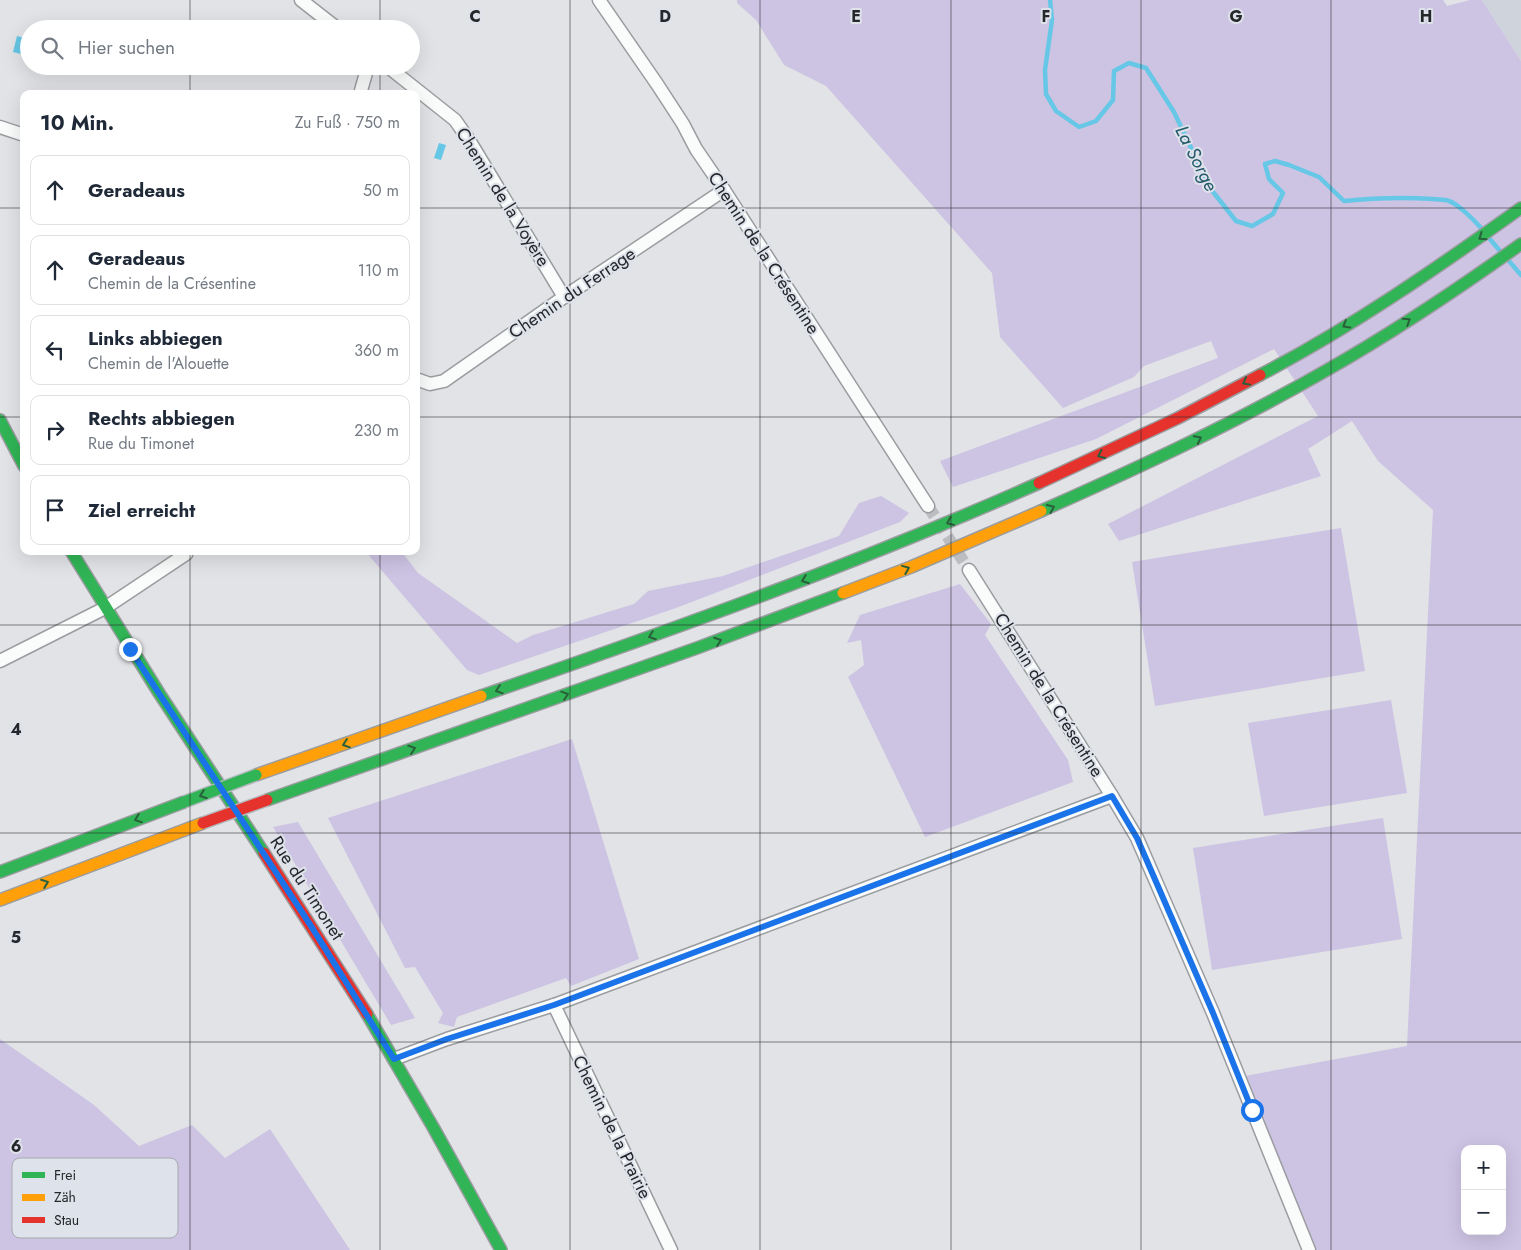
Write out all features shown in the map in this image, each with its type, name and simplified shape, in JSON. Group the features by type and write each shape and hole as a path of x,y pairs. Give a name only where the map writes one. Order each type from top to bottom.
{"main road":[{"path":"0,872 256,775 703,618 916,536 1020,492 1142,436 1289,358 1411,285 1468,247 1521,208"},
{"path":"0,900 203,823 786,615 935,557 1072,498 1225,425 1320,373 1385,336 1438,302 1521,244"},
{"path":"0,420 20,458"},
{"name":"Rue du Timonet","path":"73,555 156,689 316,934 394,1059 441,1138 501,1250"}],"street":[{"path":"301,0 327,20"},
{"name":"Chemin de la Crésentine","path":"599,0 657,84 683,124 696,149 928,506"},
{"path":"361,90 365,75"},
{"name":"Chemin de la Voyère","path":"398,75 417,90"},
{"name":"Chemin de la Voyère","path":"420,92 455,120 564,297"},
{"path":"0,127 20,134"},
{"name":"Chemin du Ferrage","path":"420,380 430,384 444,381 564,297 724,190"},
{"path":"1,660 105,608 184,555"},
{"name":"Chemin de la Crésentine","path":"969,570 1137,838 1213,1013 1309,1250"},
{"path":"394,1059 447,1039 554,1005 1112,796"},
{"name":"Chemin de la Prairie","path":"554,1005 671,1250"}],"shaded area":[{"path":"737,0 1443,0 1447,6 1470,0 1482,0 1521,61 1521,1250 1315,1250 1245,1076 1407,1046 1433,510 1378,461 1352,421 1308,449 1321,476 1119,541 1108,524 1318,416 1274,349 1096,439 953,487 940,461 1218,358 1211,341 1144,366 1134,377 1063,408 1000,337 992,273 826,86 784,65 756,20 737,3"},
{"path":"1482,0 1521,0 1521,61"},
{"path":"881,496 909,513 900,522 676,608 479,675 467,670 368,555 404,555 418,573 517,643 533,635 634,604 648,591 723,576 839,536 859,503"},
{"path":"1341,528 1365,671 1155,706 1132,562"},
{"path":"960,584 991,624 985,635 1068,760 1073,782 925,837 848,677 864,665 861,640 847,643 860,615"},
{"path":"1391,700 1407,793 1264,816 1248,723"},
{"path":"572,739 639,959 571,986 566,978 457,1017 454,1027 438,1023 443,1013 415,967 405,968 328,818"},
{"path":"1383,818 1402,939 1212,970 1193,848"},
{"path":"298,822 415,1018 391,1025 273,827"},
{"path":"0,1039 94,1105 139,1146 192,1125 225,1158 270,1129 350,1250 0,1250"}],"water":[{"path":"17,36 20,37 20,54 13,52"},
{"path":"439,143 446,145 441,160 434,158"}],"waterway":[{"name":"La Sorge","path":"1050,0 1052,20 1045,70 1046,94 1056,111 1079,127 1096,121 1113,100 1114,71 1129,63 1146,68 1174,112 1210,188 1236,221 1252,226 1273,214 1283,193 1269,179 1265,164 1275,161 1319,177 1344,201 1399,198 1445,200 1461,209 1481,228"},
{"name":"La Sorge","path":"1489,238 1500,251"},
{"name":"La Sorge","path":"1509,261 1521,275"}],"tunnel":[{"path":"928,506 969,570"}],"traffic: fast":[{"path":"1260,375 1361,317 1426,275 1521,208"},
{"path":"1041,511 1186,444 1292,390 1352,356 1450,294 1521,244"},
{"path":"0,420 20,458"},
{"path":"481,696 762,596 970,513 1039,483"},
{"path":"73,555 159,693 264,853"},
{"path":"267,800 697,648 843,593"},
{"path":"184,802 256,775"},
{"path":"0,872 184,802"},
{"path":"367,1014 433,1127 501,1250"}],"traffic: slow":[{"path":"843,593 911,567 1041,511"},
{"path":"256,775 481,696"},
{"path":"0,900 203,823"}],"traffic: jam":[{"path":"1039,483 1178,418 1260,375"},
{"path":"203,823 267,800"},
{"path":"264,853 367,1014"}],"route":[{"path":"130,649 311,926 394,1059 447,1039 554,1005 1112,796 1137,838 1213,1013 1252,1110"}]}
